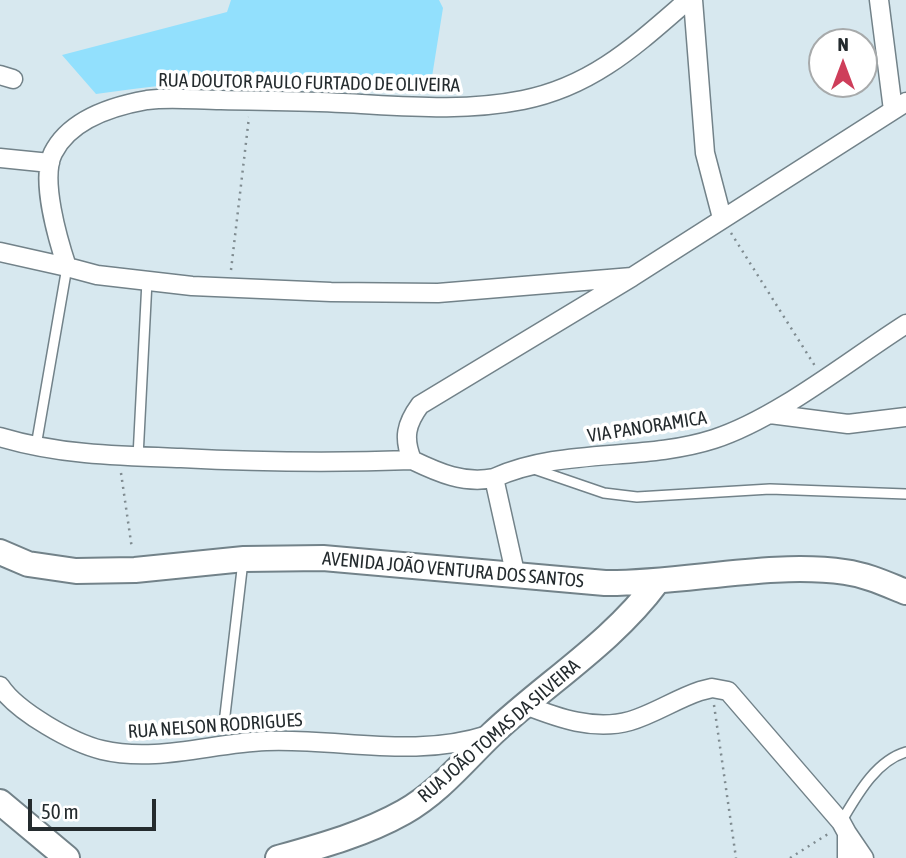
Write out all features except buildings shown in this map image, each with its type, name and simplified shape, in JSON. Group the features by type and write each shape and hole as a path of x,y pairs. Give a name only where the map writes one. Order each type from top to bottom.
{"main road":[{"name":"AVENIDA JOÃO VENTURA DOS SANTOS","path":"0,552 28,564 76,571 135,570 244,559 323,558 605,583 657,582 821,570 875,579 906,592"},
{"name":"RUA JOÃO TOMAS DA SILVEIRA","path":"278,858 362,831 404,812 441,786 492,734 634,613 657,582"},
{"path":"0,802 66,858"}],"street":[{"name":"RUA DOUTOR PAULO FURTADO DE OLIVEIRA","path":"50,163 53,153 66,135 108,109 149,100 251,101 429,109 486,106 525,100 573,87 607,67 691,0"},
{"path":"691,0 705,153 722,218"},
{"path":"0,437 36,448 118,456 274,462 412,460 406,433 409,420 420,405 632,277 900,106 879,0"},
{"path":"0,158 50,163 54,216 67,267"},
{"path":"0,252 97,275 229,288 438,293 632,277"},
{"name":"VIA PANORAMICA","path":"412,460 456,478 480,480 527,466 687,445 713,439 769,414 906,324"},
{"path":"769,414 848,424 906,417"},
{"path":"494,478 516,577"},
{"path":"875,579 906,580"},
{"name":"RUA NELSON RODRIGUES","path":"0,686 28,712 68,736 100,750 133,755 268,741 398,748 438,747 492,734"},
{"path":"525,705 554,716 606,725 631,720 686,695 712,688 728,691 844,828 864,858"},
{"path":"844,828 847,858"}],"lane":[{"path":"36,448 67,267"},
{"path":"138,457 147,281"},
{"path":"527,466 604,493 637,497 769,489 906,494"},
{"path":"225,715 244,559"},
{"path":"844,828 875,773 888,760 906,752"}],"path":[{"path":"229,288 251,101"},
{"path":"722,218 822,378"},
{"path":"118,456 133,556"},
{"path":"712,688 736,858"},
{"path":"790,858 844,828"}],"shaded area":[{"path":"231,0 439,0 443,8 431,83 217,81 96,94 62,55 227,12"}]}
